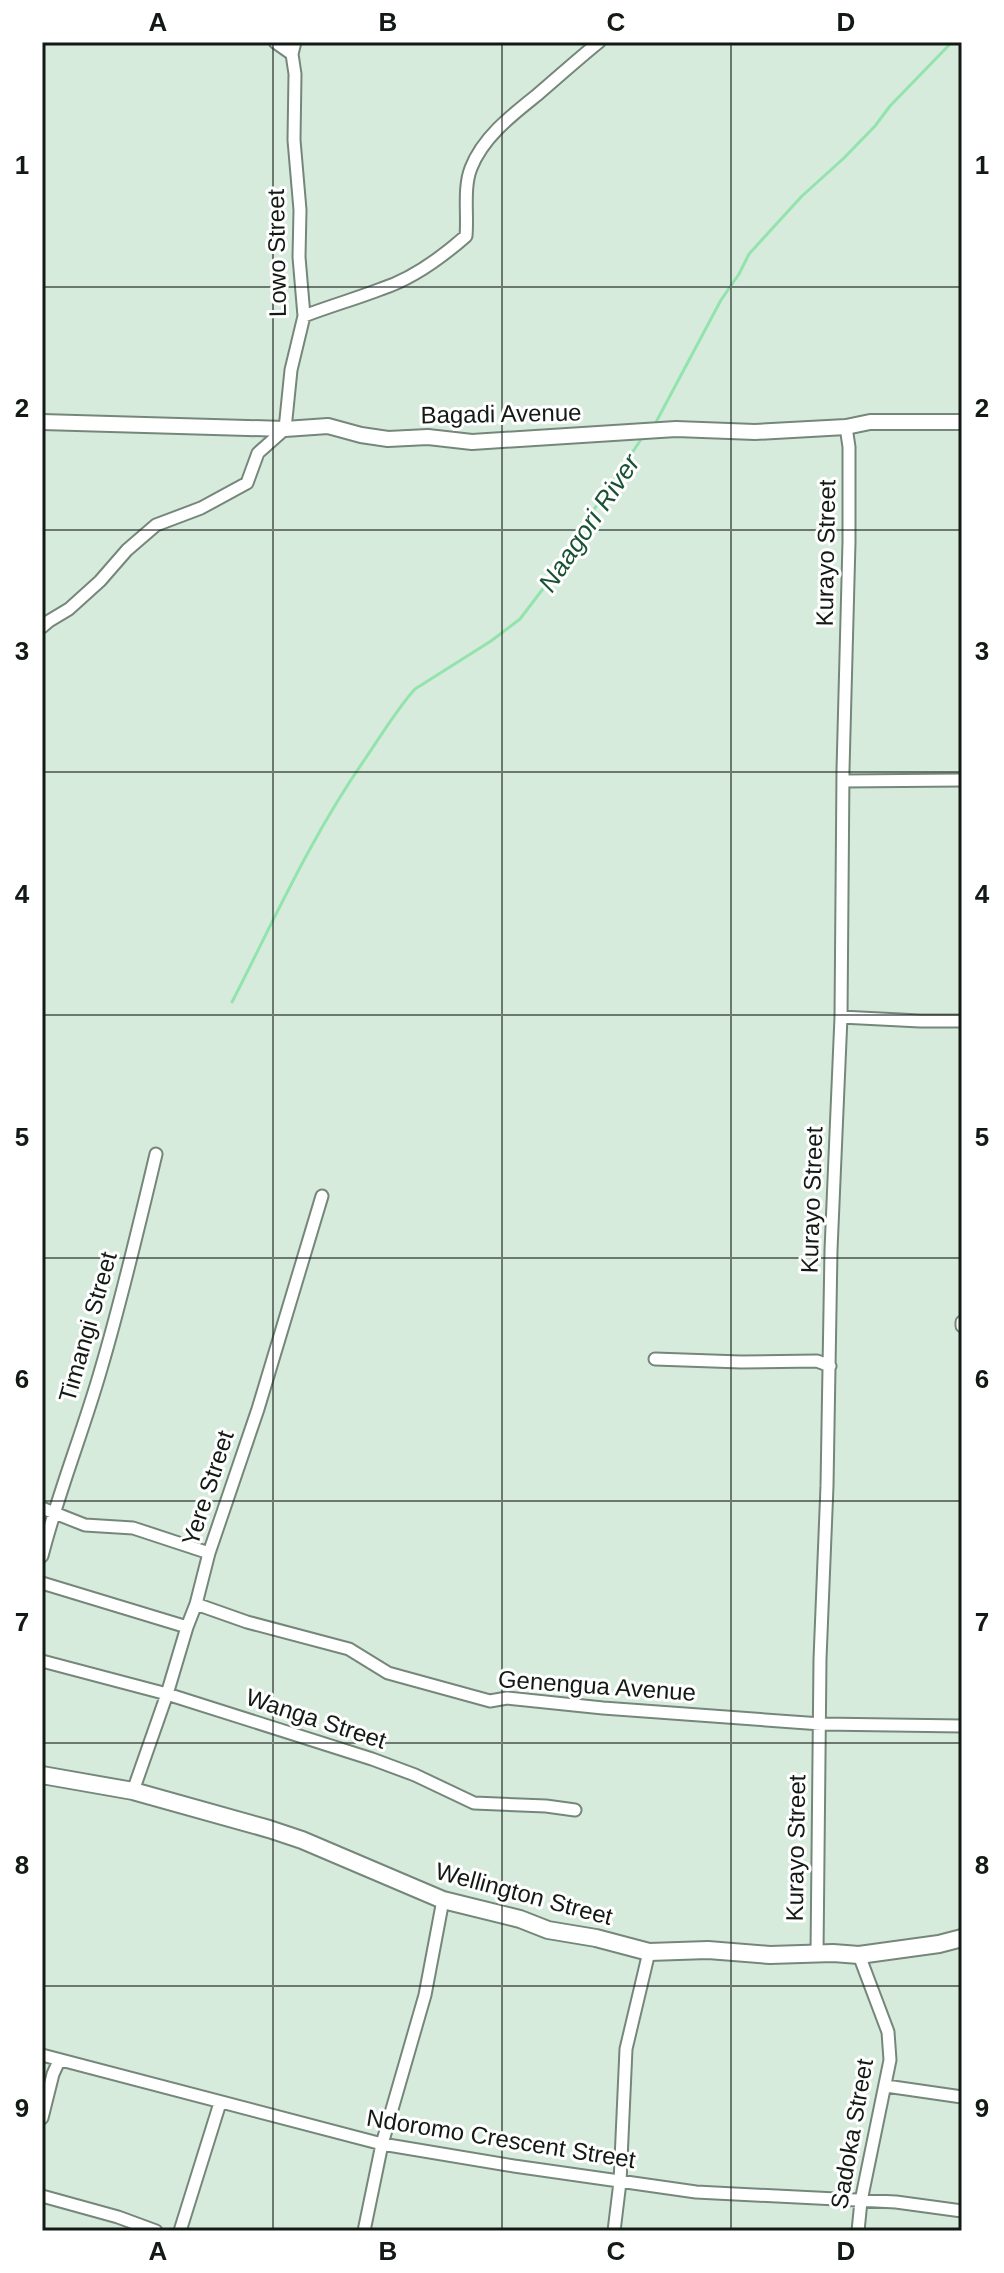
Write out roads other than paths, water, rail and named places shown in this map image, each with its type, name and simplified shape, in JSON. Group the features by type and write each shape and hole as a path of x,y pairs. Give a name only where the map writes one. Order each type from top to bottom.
{"main road":[{"name":"Wellington Street","path":"42,1775 133,1791 269,1829 443,1900 520,1919 548,1930 649,1952 708,1950 770,1955 859,1955 962,1938"}],"street":[{"path":"275,42 293,48"},
{"path":"304,316 340,301 384,289 442,257 466,236 467,186 470,169 481,149 503,123 599,42"},
{"name":"Lowo Street","path":"285,429 291,370 304,316 294,140 293,48"},
{"name":"Bagadi Avenue","path":"42,422 285,429 328,426 388,439 428,437 472,442 676,429 755,432 846,427 870,422 962,422"},
{"name":"Kurayo Street","path":"817,1954 820,1659 841,1017 849,558 849,447 846,427"},
{"path":"42,627 69,609 156,525 201,508 247,483 258,453 285,429"},
{"path":"843,781 962,780"},
{"path":"841,1017 962,1021"},
{"name":"Timangi Street","path":"42,1556 48,1510 81,1434 123,1293 156,1154"},
{"name":"Yere Street","path":"133,1791 258,1409 322,1196"},
{"path":"655,1359 817,1361 830,1366"},
{"path":"48,1510 85,1525 133,1528 209,1553"},
{"path":"42,1583 187,1627"},
{"name":"Genengua Avenue","path":"196,1604 247,1622 349,1649 388,1673 490,1701 507,1698 821,1724 962,1726"},
{"name":"Wanga Street","path":"42,1661 167,1694 372,1759 474,1803 575,1810"},
{"path":"364,2231 382,2144 425,1995 443,1900"},
{"path":"614,2231 620,2182 626,2049 649,1952"},
{"name":"Sadoka Street","path":"858,2231 861,2201 890,2060 888,2032 859,1955"},
{"name":"Ndoromo Crescent Street","path":"42,2055 382,2144 696,2192 896,2202 962,2211"},
{"path":"42,2118 59,2061"},
{"path":"886,2086 962,2097"},
{"path":"180,2231 220,2103"},
{"path":"42,2196 156,2231"}],"waterway":[{"name":"Naagori River","path":"655,424 749,254 802,196 875,126 890,106 952,42"},
{"name":"Naagori River","path":"232,1002 294,878 346,788 395,714 415,689 520,619 555,573 644,435"}]}
